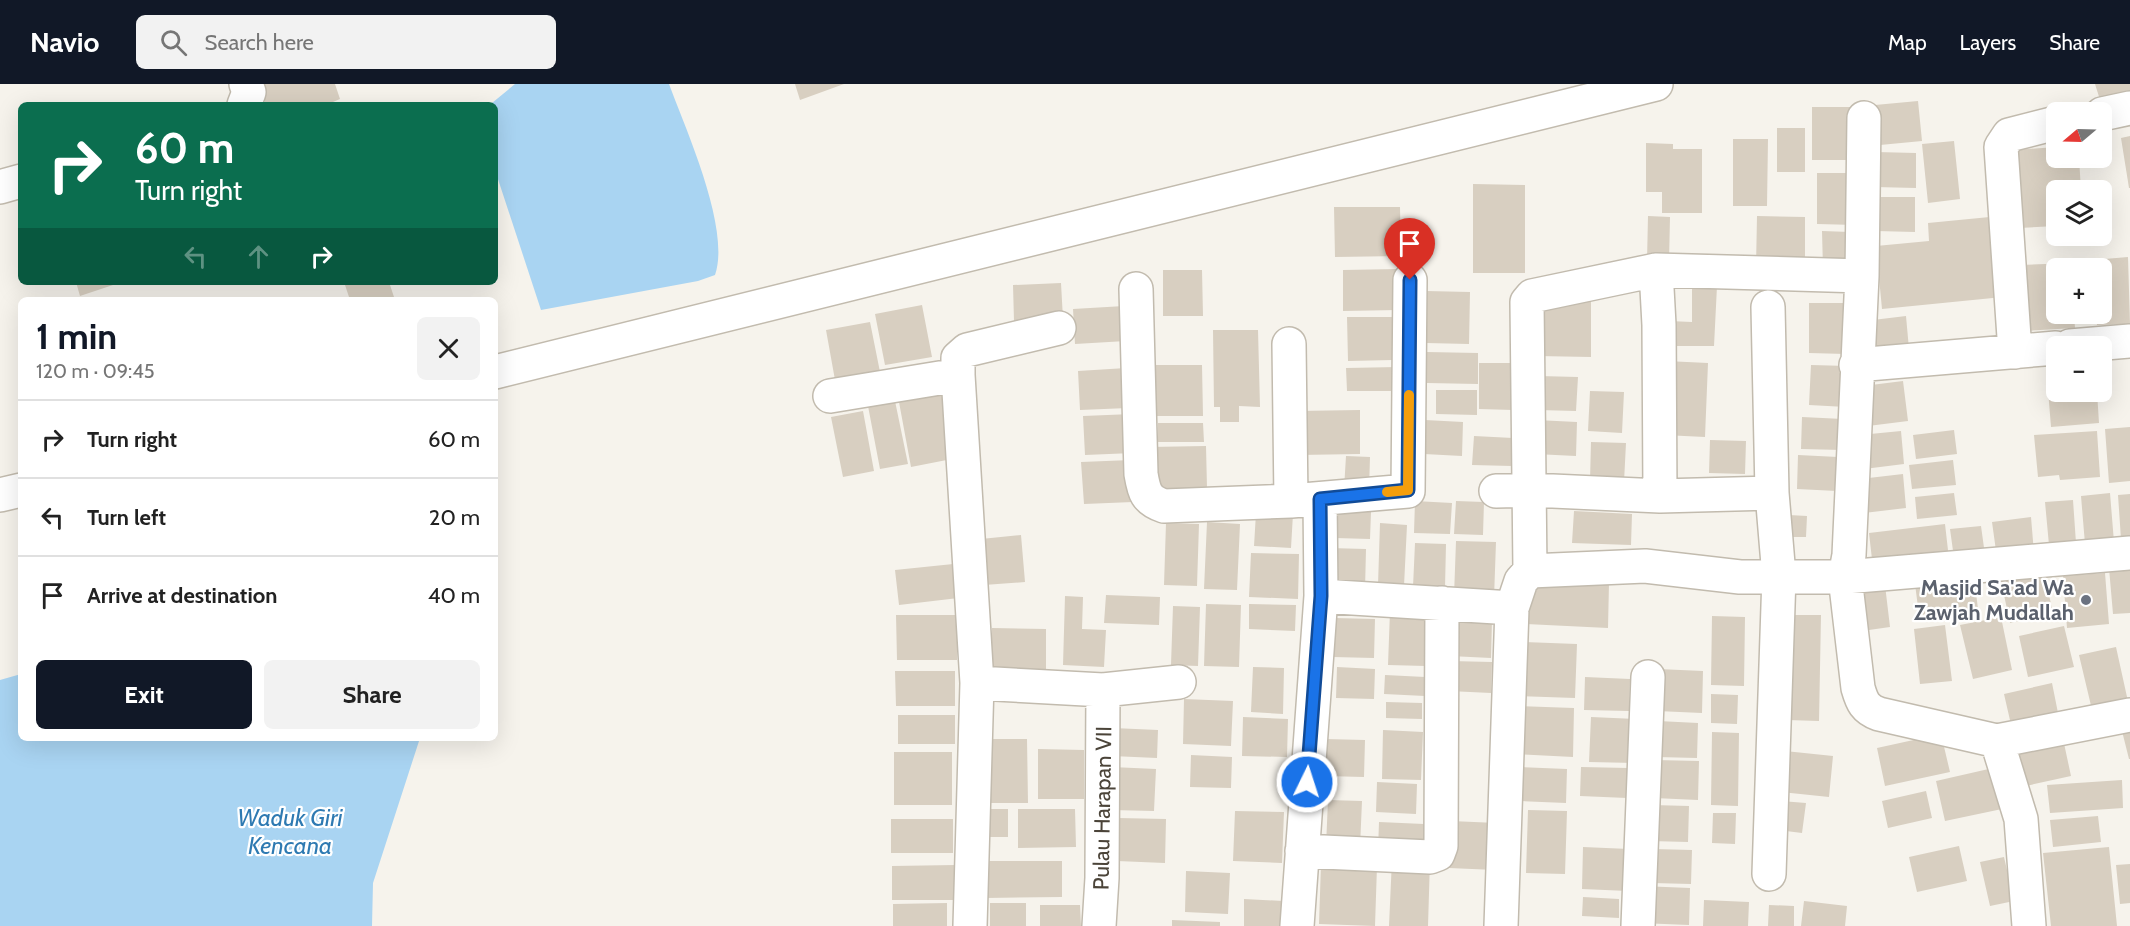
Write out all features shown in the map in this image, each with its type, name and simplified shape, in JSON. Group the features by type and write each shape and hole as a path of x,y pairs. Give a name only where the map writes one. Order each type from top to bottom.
{"street":[{"path":"245,102 249,92 246,84"},
{"path":"498,371 1656,84"},
{"path":"2112,112 2130,108"},
{"path":"1864,118 1862,276 1856,365 1849,555 1845,577 1858,688 1868,710 1997,741 2130,715"},
{"path":"2015,352 2001,147 2009,135 2046,126"},
{"path":"0,187 18,182"},
{"path":"1501,926 1512,608 1521,581 1530,571 1527,302 1537,294 1656,270 1862,276"},
{"path":"1656,270 1659,325 1660,496"},
{"path":"1136,289 1141,474 1144,493 1152,502 1164,506 1305,500 1408,490 1410,280"},
{"path":"1768,307 1772,493 1779,576 1769,874"},
{"path":"970,926 977,684 958,358 967,350 1059,328"},
{"path":"2112,342 2130,341"},
{"path":"1289,344 1305,500 1321,596 1297,926"},
{"path":"1856,365 2046,349"},
{"path":"830,396 958,375"},
{"path":"1496,491 1530,490 1660,496 1772,493"},
{"path":"0,495 18,491"},
{"path":"1530,571 1645,566 1740,577 1845,577 2130,553"},
{"path":"1321,596 1512,608"},
{"path":"1302,851 1430,857 1438,854 1441,846 1442,603"},
{"path":"1638,926 1648,677"},
{"path":"977,684 1102,690 1179,682"},
{"name":"Pulau Harapan VII","path":"1099,926 1102,878 1102,690"},
{"path":"1997,741 2021,819 2029,926"}],"water":[{"path":"515,84 669,84 712,206 717,232 718,255 715,275 698,281 541,310 498,179 498,102 493,102"},
{"name":"Waduk Giri Kencana","path":"18,675 18,741 419,741 373,883 372,926 0,926 0,680"}],"building":[{"path":"258,84 335,84 340,99 333,102 265,102"},
{"path":"795,84 844,84 800,100"},
{"path":"2095,84 2130,84 2130,93 2101,102"},
{"path":"1918,101 1922,141 1880,145 1875,105"},
{"path":"1812,107 1853,107 1854,160 1812,160"},
{"path":"1777,128 1805,128 1805,172 1777,172"},
{"path":"2130,136 2130,188 2129,188 2121,138"},
{"path":"1733,139 1768,139 1767,206 1733,206"},
{"path":"1954,141 1960,199 1928,203 1922,144"},
{"path":"1646,143 1673,144 1673,149 1702,149 1702,213 1662,213 1662,192 1646,192"},
{"path":"2046,148 2046,168 2080,168 2080,180 2046,180 2046,227 2019,228 2013,150"},
{"path":"1876,152 1916,153 1916,188 1875,187"},
{"path":"1817,173 1856,173 1856,225 1817,224"},
{"path":"1473,184 1525,185 1525,273 1473,273"},
{"path":"1876,197 1915,197 1915,232 1876,231"},
{"path":"1334,207 1400,207 1401,256 1335,257"},
{"path":"1648,216 1670,217 1669,262 1647,261"},
{"path":"1757,216 1805,217 1805,268 1756,268"},
{"path":"2000,216 2003,297 1882,309 1876,246 1929,241 1928,223"},
{"path":"1822,231 1850,232 1849,269 1823,269"},
{"path":"2128,257 2130,324 2097,325 2112,324 2112,258"},
{"path":"2046,264 2046,324 2075,324 2075,328 2024,331 2020,265"},
{"path":"1398,269 1398,310 1343,311 1343,270"},
{"path":"1163,270 1202,270 1203,316 1163,316"},
{"path":"1061,283 1063,319 1014,321 1013,285"},
{"path":"77,285 113,285 80,296"},
{"path":"345,285 390,285 394,297 349,297"},
{"path":"1717,286 1714,346 1669,346 1669,321 1692,322 1692,287"},
{"path":"1426,291 1470,292 1469,344 1426,343"},
{"path":"1537,298 1591,298 1591,357 1537,356"},
{"path":"1809,303 1845,303 1846,354 1809,353"},
{"path":"922,305 932,357 885,365 875,314"},
{"path":"1124,306 1126,341 1075,344 1073,309"},
{"path":"1906,316 1910,360 1877,363 1873,320"},
{"path":"1347,317 1393,317 1393,360 1348,361"},
{"path":"870,322 880,372 835,380 826,330"},
{"path":"1213,330 1258,330 1260,407 1239,406 1239,422 1220,422 1220,407 1214,407"},
{"path":"1427,352 1478,353 1478,384 1427,383"},
{"path":"1666,361 1708,363 1705,437 1664,435"},
{"path":"1479,363 1513,363 1513,410 1479,409"},
{"path":"1154,365 1202,365 1203,416 1155,416"},
{"path":"1811,365 1848,366 1846,407 1809,405"},
{"path":"1398,367 1399,391 1347,391 1346,368"},
{"path":"1126,368 1128,408 1080,410 1078,371"},
{"path":"1539,376 1578,377 1576,411 1538,410"},
{"path":"1903,381 1908,421 1868,426 1863,386"},
{"path":"1436,390 1477,390 1477,415 1436,414"},
{"path":"1590,391 1624,392 1622,433 1588,431"},
{"path":"950,393 962,457 911,467 899,402"},
{"path":"895,401 908,464 880,469 868,406"},
{"path":"2049,402 2098,402 2099,423 2051,427"},
{"path":"1360,410 1360,454 1298,455 1297,411"},
{"path":"863,411 874,471 843,477 831,417"},
{"path":"1132,414 1133,453 1085,455 1083,416"},
{"path":"1802,417 1843,419 1842,450 1801,449"},
{"path":"1425,420 1463,422 1462,456 1424,454"},
{"path":"1536,420 1577,422 1576,456 1535,454"},
{"path":"1158,423 1203,423 1204,442 1158,442"},
{"path":"2130,427 2130,481 2109,483 2105,429"},
{"path":"1954,430 1957,454 1916,459 1913,435"},
{"path":"1901,431 1904,464 1864,469 1860,435"},
{"path":"2097,431 2100,477 2060,480 2059,475 2038,477 2034,435"},
{"path":"1474,436 1513,438 1512,466 1472,465"},
{"path":"1710,440 1746,441 1745,474 1709,473"},
{"path":"1591,442 1626,443 1624,482 1590,481"},
{"path":"1206,446 1207,488 1149,488 1149,447"},
{"path":"1798,455 1838,457 1837,491 1797,489"},
{"path":"1346,456 1370,457 1369,490 1344,489"},
{"path":"1131,460 1133,502 1084,504 1081,462"},
{"path":"1953,460 1956,485 1912,489 1909,465"},
{"path":"1903,474 1906,508 1864,513 1860,479"},
{"path":"1954,493 1957,515 1917,519 1915,497"},
{"path":"2110,493 2114,542 2085,544 2081,496"},
{"path":"2130,494 2130,538 2121,539 2118,495"},
{"path":"2073,500 2076,543 2049,545 2045,502"},
{"path":"1415,501 1452,503 1450,534 1414,533"},
{"path":"1456,501 1484,502 1483,535 1454,534"},
{"path":"1335,511 1371,512 1370,539 1335,538"},
{"path":"1574,511 1632,514 1631,545 1572,543"},
{"path":"1256,513 1293,514 1291,548 1254,546"},
{"path":"1789,515 1807,516 1806,537 1788,537"},
{"path":"2031,517 2034,553 1997,558 1992,522"},
{"path":"1207,522 1240,524 1237,590 1204,589"},
{"path":"1166,523 1199,524 1197,586 1164,585"},
{"path":"1380,523 1407,525 1404,586 1378,585"},
{"path":"1945,524 1949,559 1873,568 1869,533"},
{"path":"1981,526 1985,555 1954,558 1950,529"},
{"path":"1021,535 1025,582 984,585 981,539"},
{"path":"1456,541 1496,542 1494,598 1454,596"},
{"path":"1415,543 1446,544 1445,588 1413,587"},
{"path":"1329,548 1366,549 1365,590 1327,588"},
{"path":"1251,553 1299,554 1298,599 1249,597"},
{"path":"963,563 967,597 899,605 895,570"},
{"path":"2130,566 2130,613 2113,614 2109,568"},
{"path":"2044,572 2053,613 2010,623 2001,581"},
{"name":"Masjid Sa'ad Wa Zawjah Mudallah","path":"2105,573 2109,624 2067,628 2063,576"},
{"path":"1974,577 1978,609 1919,615 1915,584"},
{"path":"1528,580 1609,583 1608,628 1526,624"},
{"path":"1885,585 1890,627 1862,631 1857,589"},
{"path":"1106,595 1160,597 1159,625 1104,623"},
{"path":"1065,596 1083,597 1082,629 1106,630 1104,667 1063,665"},
{"path":"1206,604 1241,605 1239,667 1204,666"},
{"path":"1249,604 1296,605 1295,631 1249,629"},
{"path":"1173,606 1200,607 1198,666 1171,665"},
{"path":"1390,611 1428,613 1426,666 1388,665"},
{"path":"896,615 957,615 957,660 897,660"},
{"path":"1789,615 1821,615 1819,721 1787,720"},
{"path":"1712,616 1745,617 1744,686 1711,685"},
{"path":"2001,617 2012,670 1973,679 1960,625"},
{"path":"1334,618 1375,619 1374,658 1333,657"},
{"path":"1451,618 1492,620 1491,658 1450,656"},
{"path":"1945,625 1952,681 1920,684 1914,629"},
{"path":"2064,626 2074,667 2028,677 2019,636"},
{"path":"992,628 1046,629 1046,674 992,674"},
{"path":"1522,642 1577,644 1575,698 1520,696"},
{"path":"2116,647 2129,706 2093,714 2079,655"},
{"path":"1450,661 1492,662 1491,693 1449,691"},
{"path":"1253,667 1284,668 1283,714 1251,712"},
{"path":"1337,667 1375,669 1374,699 1336,698"},
{"path":"1658,669 1703,671 1702,713 1657,711"},
{"path":"895,671 955,671 955,706 896,706"},
{"path":"1385,675 1425,677 1425,696 1384,694"},
{"path":"1585,677 1630,679 1629,711 1584,710"},
{"path":"2052,683 2059,718 2012,729 2004,694"},
{"path":"1711,694 1738,695 1737,724 1711,723"},
{"path":"1184,699 1233,701 1231,746 1183,744"},
{"path":"1386,702 1422,703 1422,719 1386,718"},
{"path":"1517,706 1574,708 1573,757 1515,754"},
{"path":"898,715 955,715 955,744 898,744"},
{"path":"1243,717 1288,719 1287,757 1242,756"},
{"path":"1591,717 1636,719 1635,763 1589,762"},
{"path":"1658,721 1698,723 1697,758 1657,757"},
{"path":"2130,725 2130,759 2129,759 2121,727"},
{"path":"1113,728 1158,730 1157,758 1112,756"},
{"path":"1383,730 1423,732 1421,780 1382,779"},
{"path":"1712,732 1739,733 1738,806 1711,805"},
{"path":"1941,734 1950,772 1885,786 1877,748"},
{"path":"2062,734 2071,776 2021,787 2011,746"},
{"path":"980,739 1027,739 1028,803 980,803"},
{"path":"1325,739 1365,740 1364,777 1324,776"},
{"path":"1038,749 1084,750 1084,799 1038,799"},
{"path":"1785,751 1833,756 1829,797 1781,792"},
{"path":"894,752 952,752 952,805 894,805"},
{"path":"1191,755 1232,757 1231,788 1190,787"},
{"path":"1655,760 1699,761 1698,800 1654,798"},
{"path":"1112,767 1156,769 1154,811 1111,810"},
{"path":"1521,767 1567,769 1566,803 1521,801"},
{"path":"1581,767 1628,768 1627,798 1580,796"},
{"path":"1993,768 2002,809 1945,821 1936,781"},
{"path":"2122,780 2123,808 2050,813 2047,785"},
{"path":"1377,782 1417,784 1416,814 1376,812"},
{"path":"1926,791 1932,818 1888,828 1882,801"},
{"path":"1328,800 1362,801 1360,847 1326,846"},
{"path":"1781,801 1806,803 1802,833 1778,830"},
{"path":"1652,805 1689,806 1688,842 1650,841"},
{"path":"980,809 1008,809 1008,837 980,837"},
{"path":"1018,809 1075,809 1076,847 1018,848"},
{"path":"1528,810 1567,811 1565,874 1526,873"},
{"path":"1235,811 1284,812 1282,863 1233,861"},
{"path":"1713,813 1736,813 1735,844 1712,843"},
{"path":"2098,816 2101,842 2053,847 2050,820"},
{"path":"1118,818 1166,819 1165,863 1117,861"},
{"path":"891,819 953,819 953,853 891,853"},
{"path":"1451,821 1497,823 1495,870 1449,868"},
{"path":"1379,822 1424,824 1423,852 1378,850"},
{"path":"1959,846 1967,881 1917,892 1909,857"},
{"path":"1583,847 1629,849 1628,891 1582,889"},
{"path":"2109,847 2117,926 2051,926 2043,853"},
{"path":"1654,849 1692,850 1691,884 1652,883"},
{"path":"2004,857 2014,901 1990,906 1980,862"},
{"path":"1392,859 1430,860 1428,926 1389,926"},
{"path":"986,861 1062,861 1062,897 986,898"},
{"path":"1321,864 1377,866 1375,926 1319,924"},
{"path":"2130,864 2130,903 2120,904 2116,865"},
{"path":"955,865 955,900 892,900 892,866"},
{"path":"1186,871 1230,873 1228,914 1185,912"},
{"path":"1641,886 1690,888 1689,925 1640,923"},
{"path":"1583,897 1619,899 1619,918 1582,916"},
{"path":"1244,899 1283,901 1281,926 1244,926"},
{"path":"1704,900 1749,902 1748,926 1703,926"},
{"path":"1804,901 1847,906 1845,926 1801,926"},
{"path":"947,903 947,926 893,926 893,904"},
{"path":"990,903 1026,903 1026,926 990,926"},
{"path":"1040,905 1080,905 1081,926 1040,926"},
{"path":"1769,905 1794,906 1794,926 1768,926"},
{"path":"1172,920 1220,922 1220,926 1172,926"}],"slow traffic":[{"path":"1387,492 1408,490 1409,395"}],"place":[{"name":"Masjid Sa'ad Wa Zawjah Mudallah","path":"2086,600"}],"route":[{"path":"1307,782 1321,596 1320,499 1408,490 1410,280"}]}
